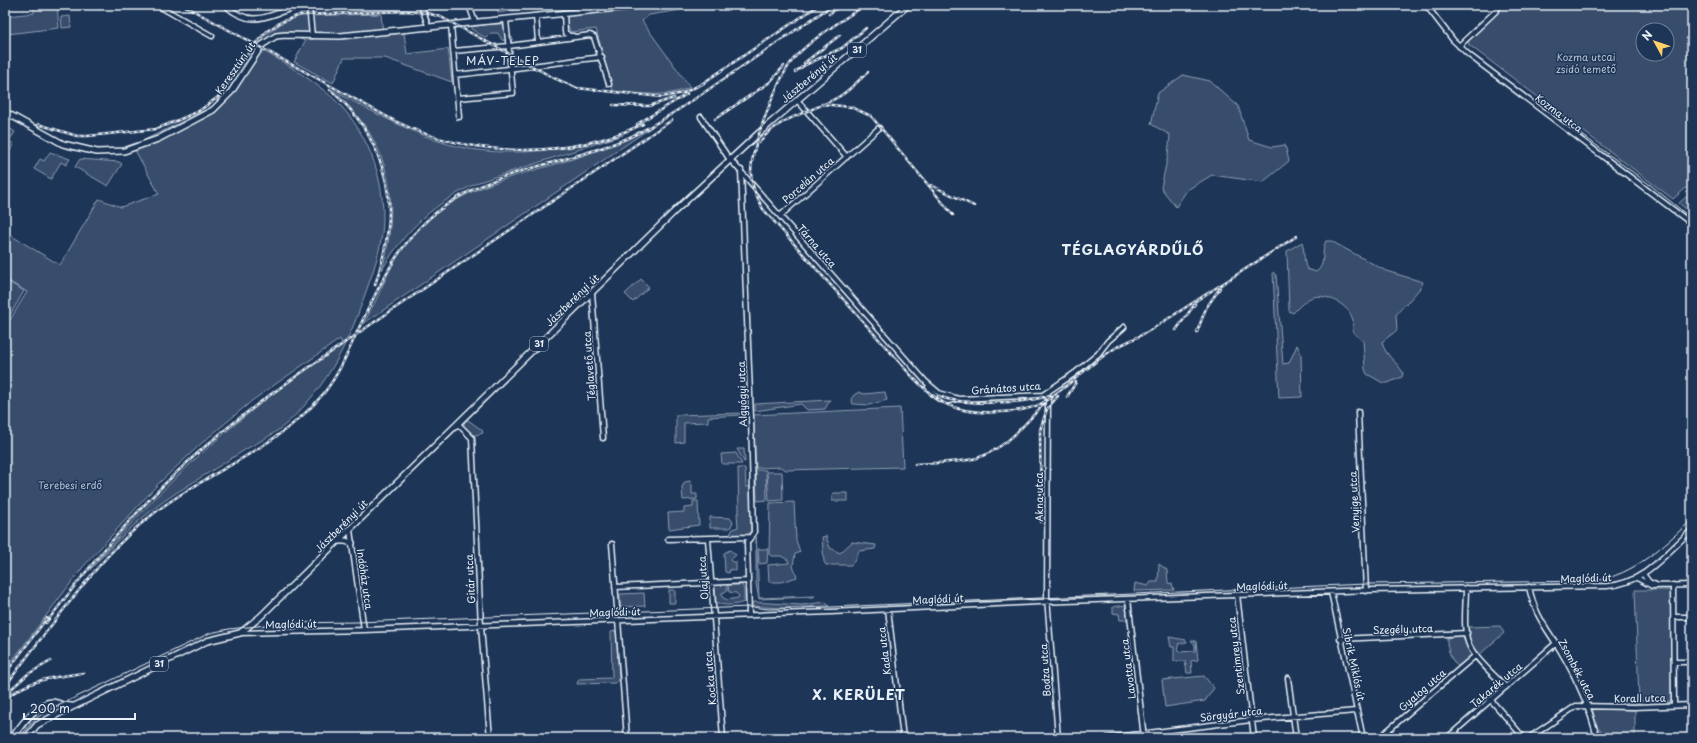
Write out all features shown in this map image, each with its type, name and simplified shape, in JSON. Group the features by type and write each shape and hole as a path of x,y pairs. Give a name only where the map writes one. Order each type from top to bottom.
{"main road":[{"name":"Keresztúri út","path":"5,112 58,142 76,148 112,152 130,149 158,139 214,110 231,92 258,49 268,40 285,35 340,36 648,5"},
{"name":"Jászberényi út","path":"240,633 275,604 730,159 908,5"},
{"path":"339,541 352,543"},
{"name":"31","path":"26,738 37,725 72,706 207,641 240,633"},
{"path":"12,738 28,717 38,708 54,702 72,706"},
{"path":"52,716 57,710 54,702"}],"street":[{"path":"157,5 212,36"},
{"path":"225,5 242,18 253,19 266,17 302,5"},
{"path":"309,5 312,36"},
{"path":"420,5 429,28"},
{"path":"468,5 475,22"},
{"name":"Kozma utca","path":"1426,5 1459,46 1474,60 1692,224"},
{"path":"1459,46 1497,10 1498,6"},
{"path":"564,13 565,32 569,36 590,35 594,37 602,57 609,84"},
{"path":"536,16 538,42"},
{"path":"458,98 513,93 506,20"},
{"path":"450,25 459,117"},
{"path":"453,51 509,46 576,36"},
{"path":"455,75 511,70 530,65 602,57"},
{"name":"Porcelán utca","path":"797,100 847,157"},
{"name":"Tárna utca","path":"701,117 730,159 926,382"},
{"name":"Porcelán utca","path":"780,216 879,128"},
{"name":"Algyógyi utca","path":"741,170 754,532 747,543 750,615"},
{"name":"Téglavető utca","path":"592,293 603,438"},
{"name":"Gránátos utca","path":"926,382 931,392 940,400 948,402 959,399 1026,396 1048,393 1052,387 1075,373 1098,354 1108,341 1124,326"},
{"name":"Akna utca","path":"1047,601 1048,393"},
{"name":"Venyige utca","path":"1358,412 1366,591"},
{"name":"Gitár utca","path":"458,424 472,438 481,626 490,738"},
{"name":"Indóház utca","path":"350,530 364,630"},
{"name":"Maglódi út","path":"240,633 481,626 1047,601 1466,588 1607,586 1624,584 1637,578 1692,530"},
{"path":"668,539 698,537 751,537"},
{"name":"Olaj utca","path":"708,538 713,616"},
{"path":"612,544 617,608"},
{"path":"1643,574 1652,583 1660,586"},
{"path":"1637,578 1649,586 1692,585"},
{"path":"616,587 748,581"},
{"path":"1674,586 1674,705"},
{"name":"Zsombék utca","path":"1529,587 1537,614 1556,644 1588,706 1597,738"},
{"path":"1466,588 1467,633 1469,645 1476,655 1506,687"},
{"name":"Sibrik Miklós út","path":"1331,592 1363,738"},
{"name":"Szentimrey utca","path":"1237,596 1254,738"},
{"name":"Lavotta utca","path":"1128,599 1144,736"},
{"name":"Bodza utca","path":"1047,601 1058,738"},
{"name":"Kada utca","path":"888,609 903,738"},
{"name":"Kocka utca","path":"713,616 722,738"},
{"path":"1674,617 1692,617"},
{"path":"618,620 627,738"},
{"name":"Szegély utca","path":"1340,638 1432,636 1467,633"},
{"name":"Takarék utca","path":"1446,738 1556,644"},
{"name":"Gyalog utca","path":"1380,738 1476,655"},
{"path":"1674,662 1692,662"},
{"path":"1288,678 1296,738"},
{"path":"1490,699 1524,738"},
{"name":"Korall utca","path":"1529,738 1573,707 1583,705 1692,704"},
{"name":"Sörgyár utca","path":"1108,738 1144,736 1251,720 1356,711"},
{"path":"1454,731 1460,738"}],"green space":[{"path":"57,5 59,28 7,34 5,19 7,16 34,13 34,6"},
{"path":"497,5 521,5 524,9 498,13"},
{"path":"646,5 713,5 649,15 642,21 690,87 681,91 662,94 642,94 613,91 596,29 571,32 566,23 566,13"},
{"name":"Kozma utcai zsidó temető","path":"1504,5 1692,5 1692,183 1673,199 1469,45 1468,41"},
{"path":"381,14 383,35 404,33 407,54 448,49 452,82 385,58 344,58 333,83 294,62 305,41 290,37 280,37 266,45 259,40 282,23 300,16"},
{"path":"70,16 71,27 62,28 61,17"},
{"path":"490,24 505,24 506,33 513,38 511,42 502,40 498,33 491,33 486,38 471,29 471,27"},
{"name":"Terebesi erdő","path":"254,46 301,74 334,99 354,122 371,154 381,190 383,227 376,260 357,317 342,351 323,382 300,410 283,427 164,501 119,539 89,571 145,508 185,469 227,431 260,404 343,345 340,339 253,400 203,442 158,484 83,567 11,662 5,659 5,328 27,292 5,279 5,232 60,265 99,199 121,207 159,194 136,152 134,145 210,108 217,102 216,100"},
{"path":"1183,75 1210,81 1238,106 1249,140 1272,147 1285,145 1289,161 1263,182 1212,175 1187,190 1176,207 1161,188 1168,155 1170,135 1151,124 1158,93"},
{"path":"329,88 410,130 438,141 484,151 531,152 578,146 623,135 479,182 463,190 423,218 402,241 382,270 388,243 391,218 390,193 386,170 377,148 365,127 349,107"},
{"path":"652,127 363,324 391,267 404,246 431,218 450,204 471,192 514,176 585,155"},
{"path":"9,128 15,132 9,141 14,144 7,156 5,155 5,135"},
{"path":"50,152 70,159 66,165 61,162 51,179 34,169 40,159 44,161"},
{"path":"80,159 119,162 122,164 108,186 75,167"},
{"path":"1692,192 1692,214 1679,203"},
{"path":"1326,241 1331,241 1386,271 1423,282 1416,293 1396,315 1397,330 1382,342 1388,355 1398,365 1403,373 1402,377 1388,383 1383,383 1367,374 1365,369 1363,341 1352,331 1353,323 1348,310 1338,302 1325,297 1313,297 1293,313 1289,311 1287,251 1302,242 1307,269 1316,272 1321,266 1323,249"},
{"path":"1273,272 1276,275 1283,364 1289,363 1297,345 1301,354 1302,397 1279,398"},
{"path":"641,279 649,287 633,302 625,294"},
{"path":"5,280 24,291 5,324"},
{"path":"859,392 864,394 885,392 887,400 869,405 853,404 851,399"},
{"path":"830,400 825,409 807,410 801,404 755,411 755,404"},
{"path":"900,408 903,467 786,470 781,467 756,468 753,415"},
{"path":"742,413 742,415 708,417 708,422 684,423 684,442 676,443 676,415"},
{"path":"468,420 482,430 483,433 472,436 463,427 465,421"},
{"path":"737,449 744,449 745,462 744,462"},
{"path":"736,453 742,464 722,464 721,454"},
{"path":"738,468 745,468 746,487 750,486 751,532 747,536 729,536 733,529 738,527"},
{"path":"756,470 766,470 767,500 757,501"},
{"path":"767,472 782,472 783,500 769,501"},
{"path":"690,481 692,485 692,494 697,494 697,499 683,500 682,487 685,482"},
{"path":"834,493 848,493 848,501 832,501 832,495"},
{"path":"693,501 698,501 699,525 669,529 668,513 684,512 684,508 693,507"},
{"path":"794,502 796,540 800,552 795,554 793,566 797,577 781,582 769,582 768,565 789,563 788,560 781,556 771,556 769,554 770,503"},
{"path":"710,517 730,518 733,522 730,528 710,528"},
{"path":"756,532 759,598 815,596 759,599 756,584"},
{"path":"826,536 830,548 840,553 852,542 876,545 875,549 859,551 851,565 826,565 824,562 822,537"},
{"path":"758,549 768,549 767,563 759,564"},
{"path":"730,550 736,555 730,560 732,562 736,562 736,571 730,569 729,573 725,572 724,553"},
{"path":"1159,564 1167,570 1168,583 1172,584 1174,590 1134,591 1135,583 1148,586 1151,582 1158,582"},
{"path":"719,584 727,584 727,591 722,593 722,597 727,600 738,598 739,596 736,593 729,592 728,585 742,585 744,589 744,602 722,605 716,602 715,586"},
{"path":"669,590 675,590 675,603 669,603"},
{"path":"1635,590 1671,590 1671,701 1639,701"},
{"path":"644,593 645,606 620,607 620,594"},
{"path":"753,602 802,605 825,602 829,606 779,608 751,606"},
{"path":"1126,605 1127,620 1120,620 1119,614 1113,613 1113,607"},
{"path":"1500,626 1504,633 1478,656 1471,647 1468,627"},
{"path":"616,631 619,678 616,683 577,684 579,679 612,678 611,632"},
{"path":"1461,635 1465,638 1472,656 1459,667 1456,665 1450,654 1447,645 1447,638"},
{"path":"1169,637 1186,640 1187,642 1178,644 1179,652 1195,651 1195,645 1191,640 1196,641 1198,660 1191,661 1192,673 1187,673 1185,661 1174,661 1174,647 1171,647"},
{"path":"1204,676 1214,688 1205,701 1165,707 1162,680"},
{"path":"1594,709 1635,710 1635,738 1603,738 1600,729 1597,729 1593,711"}],"tram line":[{"path":"1551,112 1653,187 1692,219"},
{"path":"19,738 35,719 47,711 210,633 229,629 286,623 357,622 750,607 769,609 831,607 1366,584 1594,581 1609,578 1635,566 1659,549 1692,520"}],"railway":[{"path":"183,5 395,121 424,133 455,142 487,148 519,150 551,149 583,144 614,136 643,124"},
{"path":"700,85 819,5"},
{"path":"5,687 81,588 127,536 169,502 263,446 305,413 324,393 339,371 375,295 394,261 416,231 430,217 467,192 489,182 605,147 640,132 685,105 833,5"},
{"path":"829,14 842,5"},
{"path":"865,5 812,42 796,56 789,66 774,94 761,128 752,160 752,182 756,195 763,209 907,371 928,392 948,405 972,412 1001,412 1027,409 1042,403 1052,397 1107,353 1152,329 1297,236"},
{"path":"38,124 77,136 88,136 156,129 176,121 199,111 218,97 254,45 267,31 281,22 300,15 407,11 427,13 441,17 554,78 577,88 662,97 683,93 704,83"},
{"path":"795,72 805,65 842,48 866,28"},
{"path":"804,63 840,35"},
{"path":"715,119 770,82 784,66"},
{"path":"759,143 767,134 786,120 830,102 840,96 868,72"},
{"path":"330,90 345,103 357,118 377,152 383,171 389,209 388,228 383,257 375,285"},
{"path":"637,124 687,94"},
{"path":"613,105 649,106 674,98"},
{"path":"822,104 851,107 871,116 953,215"},
{"path":"46,623 114,538 151,498 191,459 235,422 328,354 672,120"},
{"path":"931,185 974,206"},
{"path":"1197,332 1206,308 1220,288"},
{"path":"1176,330 1195,304"},
{"path":"1067,397 1076,382"},
{"path":"938,396 963,401 994,403 1025,400 1050,395"},
{"path":"1041,522 1040,430 1047,409 1058,396"},
{"path":"915,464 962,461 987,454 997,449 1022,428 1044,404"},
{"path":"5,674 47,618"},
{"path":"10,690 28,674 51,661"},
{"path":"5,699 23,687 42,680 84,673"}],"district":[{"name":"MÁV-TELEP","path":"503,61"},
{"name":"TÉGLAGYÁRDŰLŐ","path":"1133,250"},
{"name":"X. KERÜLET","path":"859,695"}]}
